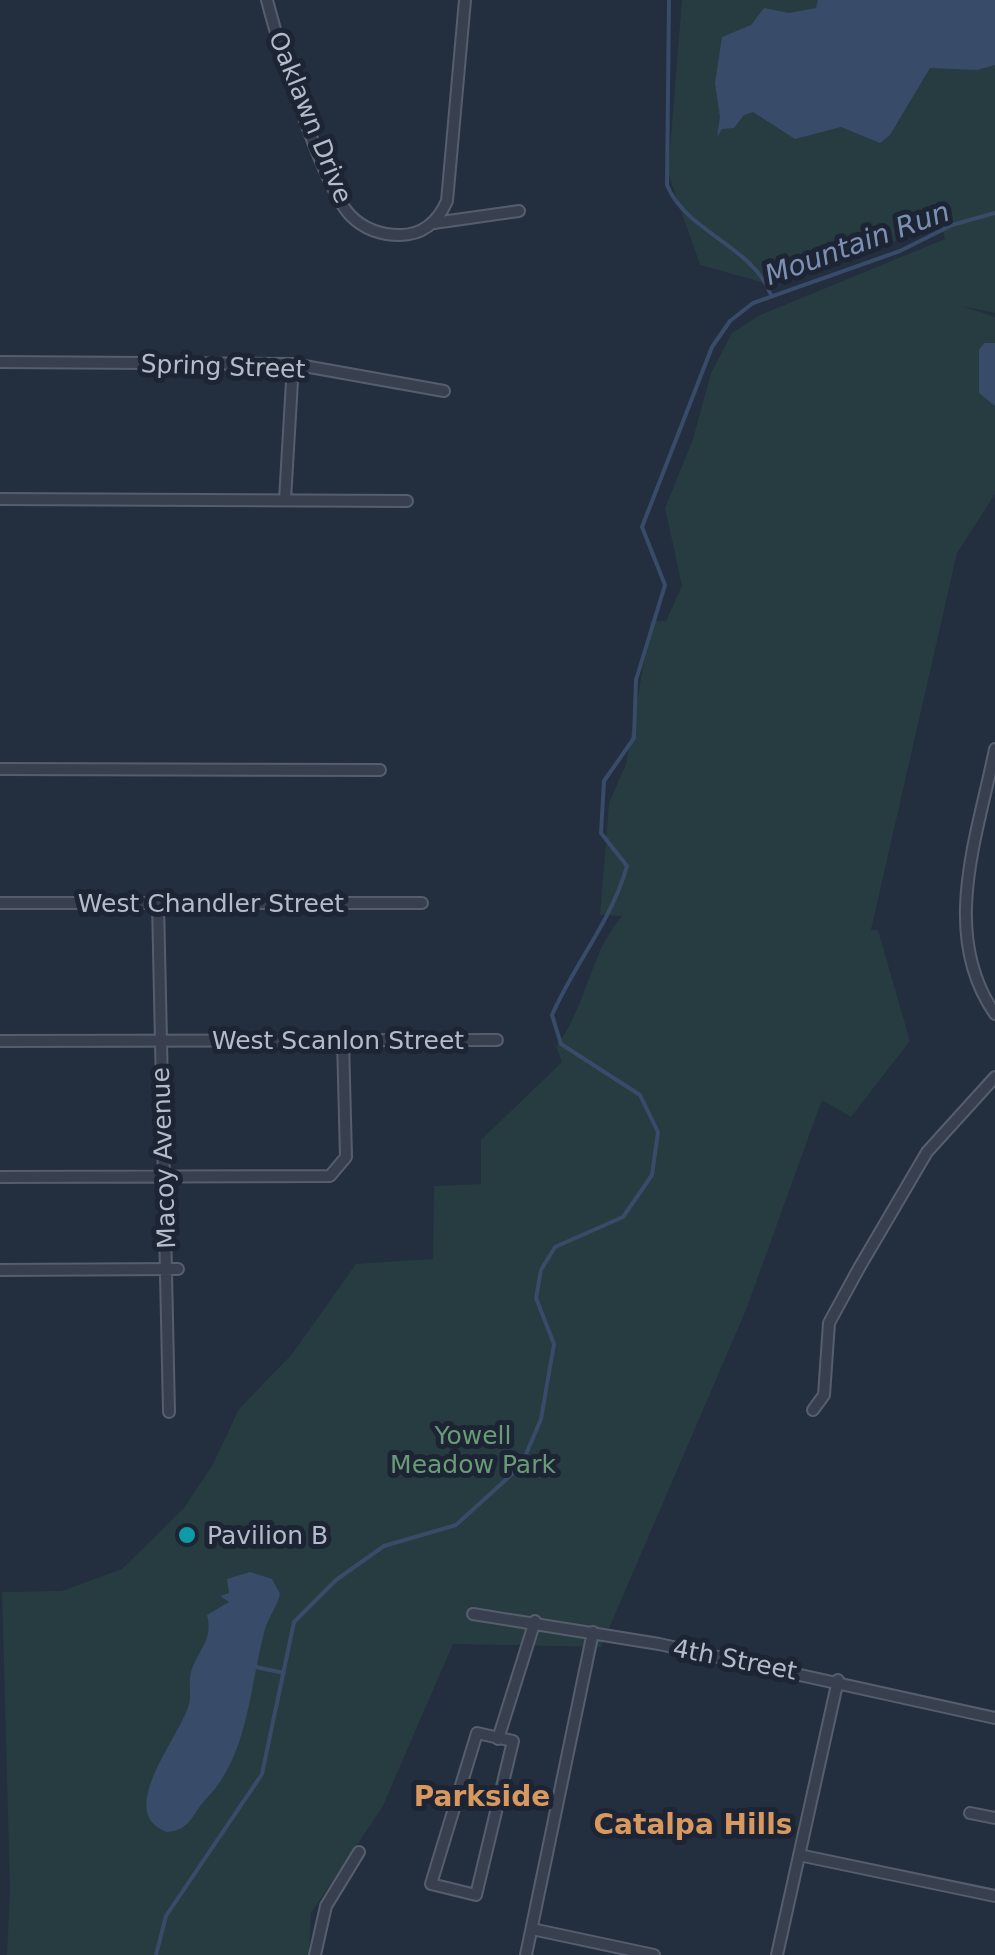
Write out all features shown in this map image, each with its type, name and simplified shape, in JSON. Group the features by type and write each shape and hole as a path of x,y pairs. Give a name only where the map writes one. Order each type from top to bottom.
{"street":[{"name":"Oaklawn Drive","path":"268,0 286,66 342,204 361,224 386,234 411,234 433,223 519,211"},
{"path":"433,223 447,201 465,0"},
{"name":"Spring Street","path":"0,362 293,364 444,391"},
{"path":"285,500 293,364"},
{"path":"0,499 406,500"},
{"path":"995,749 963,911 968,953 984,998 995,1014"},
{"path":"0,769 380,770"},
{"name":"West Chandler Street","path":"0,903 422,903"},
{"name":"Macoy Avenue","path":"158,903 163,1176 172,1269 169,1412"},
{"name":"West Scanlon Street","path":"0,1040 496,1040"},
{"path":"0,1177 319,1178 338,1172 346,1157 343,1040"},
{"path":"813,1410 824,1395 830,1324 858,1268 927,1152 995,1077"},
{"path":"0,1270 172,1269"},
{"name":"4th Street","path":"473,1614 535,1620 838,1680 995,1718"},
{"path":"498,1739 535,1620"},
{"path":"526,1955 593,1632"},
{"path":"777,1955 838,1680"},
{"path":"477,1734 498,1739 513,1741 476,1894 431,1884 477,1734"},
{"path":"970,1813 995,1818"},
{"path":"315,1955 326,1906 359,1852"},
{"path":"798,1854 995,1896"},
{"path":"532,1929 654,1955"}],"green space":[{"name":"Yowell Meadow Park","path":"682,0 995,0 995,313 962,306 995,317 995,494 957,553 871,930 878,930 910,1041 851,1117 822,1100 746,1310 601,1647 453,1644 382,1808 311,1913 309,1955 7,1955 10,1890 2,1592 62,1591 122,1569 183,1509 212,1466 239,1409 292,1354 356,1264 433,1259 434,1186 481,1184 481,1140 562,1062 556,1046 575,1015 602,947 622,916 600,915 609,803 626,764 651,621 666,621 682,586 665,508 693,439 711,373 732,333 760,315 945,239 941,221 900,240 772,285 700,265 668,173"}],"water":[{"path":"818,0 995,0 995,65 977,70 930,68 890,135 880,143 841,127 795,139 753,112 744,115 734,128 722,129 717,137 720,117 715,83 722,37 751,25 764,8 789,13 816,8"},
{"path":"984,343 995,343 995,406 979,393 979,350"},
{"path":"250,1572 272,1579 280,1594 265,1629 239,1742 220,1782 190,1820 167,1832 152,1822 147,1808 148,1792 189,1704 191,1671 207,1636 207,1615 229,1602 220,1596 229,1593 227,1579"}],"waterway":[{"path":"669,0 667,185 689,215 750,264 771,295"},
{"name":"Mountain Run","path":"156,1955 166,1916 262,1774 294,1622 336,1580 384,1546 456,1525 521,1466 541,1419 554,1344 536,1298 541,1270 555,1247 623,1217 652,1175 658,1132 640,1095 561,1044 552,1015 603,923 627,866 601,833 604,781 634,738 636,680 665,585 642,527 712,347 730,321 753,303 900,251 952,225 995,213"},
{"path":"256,1667 284,1673"}],"place":[{"name":"Pavilion B","path":"187,1535"}],"district":[{"name":"Parkside","path":"482,1796"},
{"name":"Catalpa Hills","path":"693,1824"}]}
